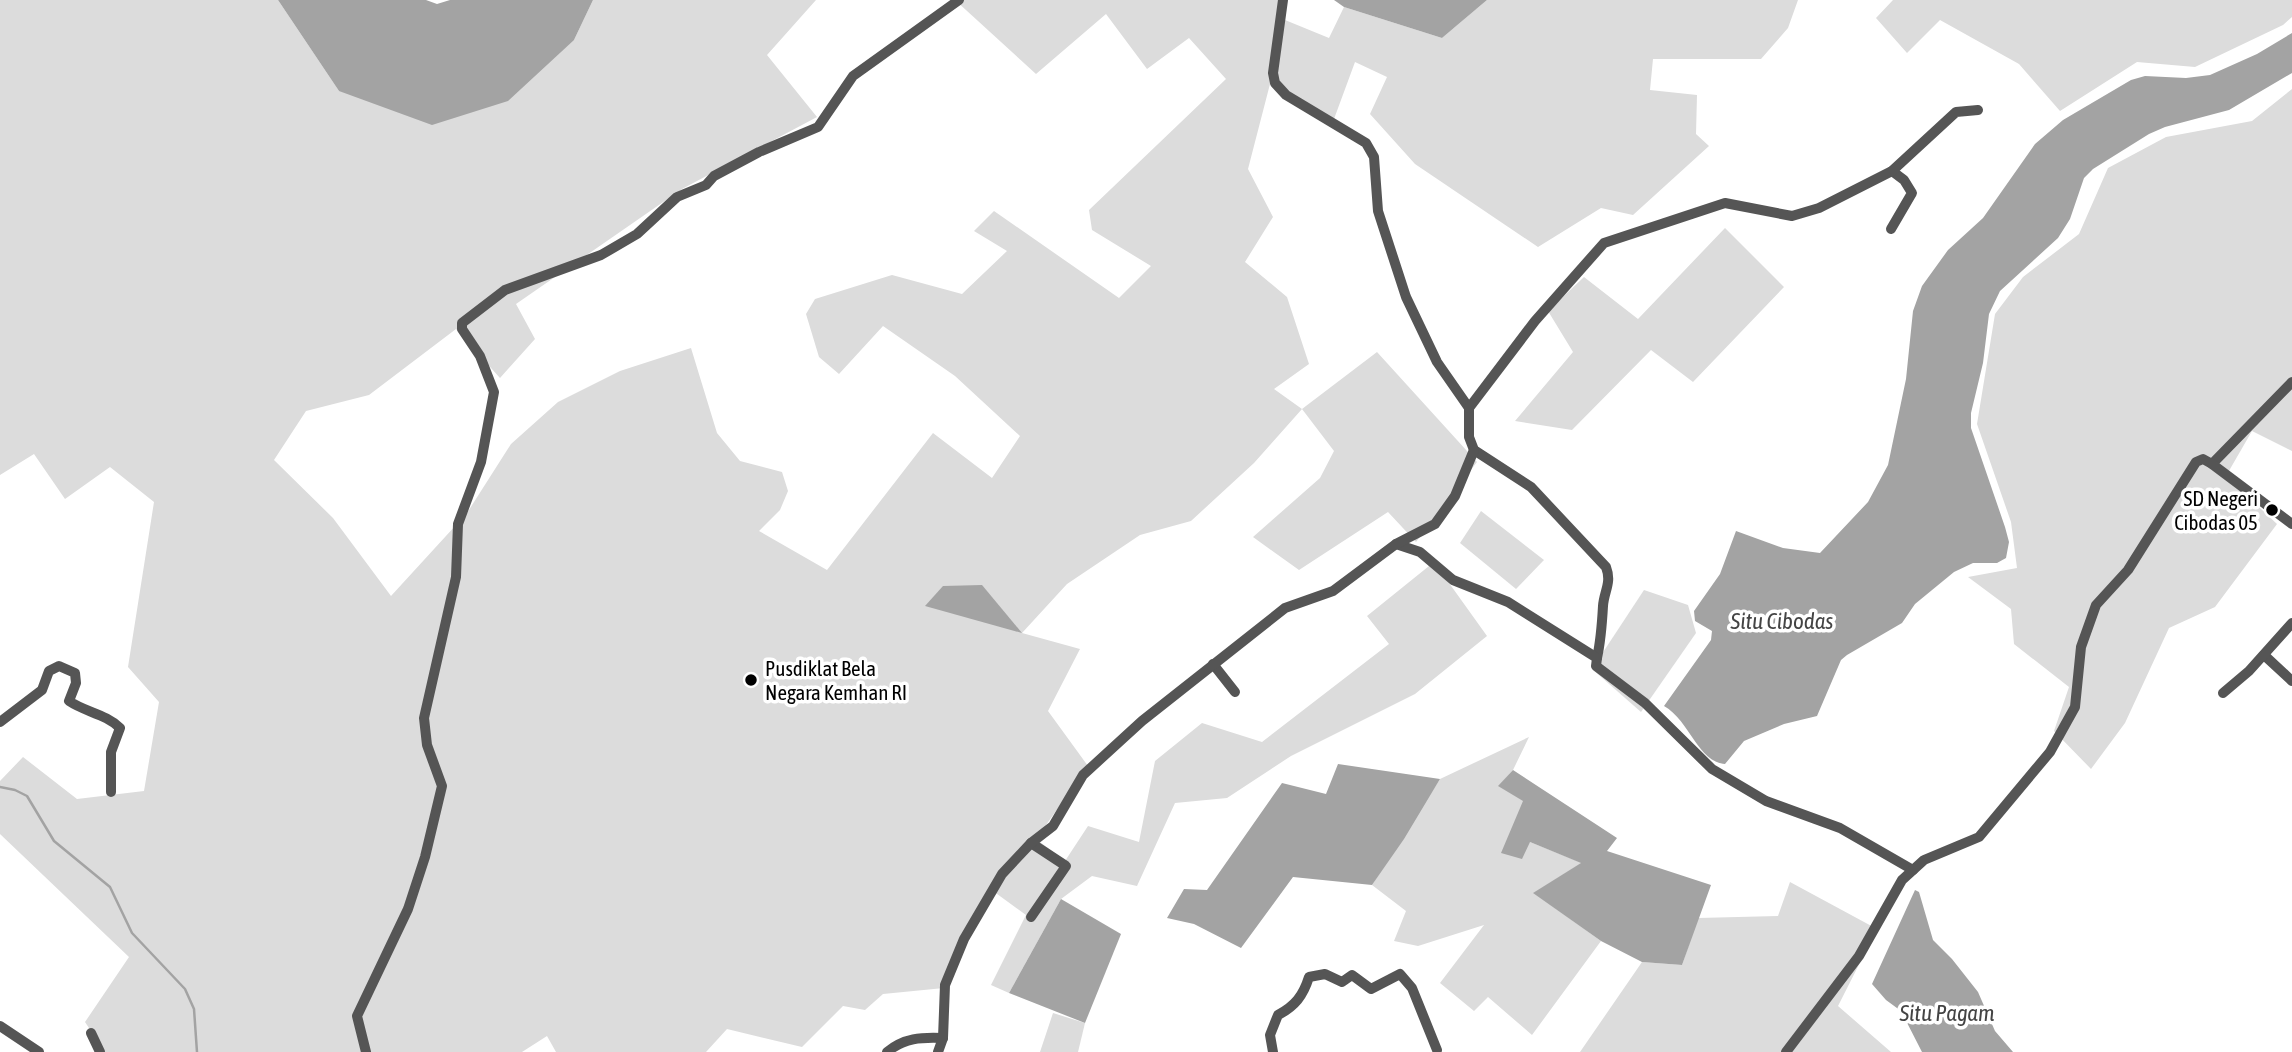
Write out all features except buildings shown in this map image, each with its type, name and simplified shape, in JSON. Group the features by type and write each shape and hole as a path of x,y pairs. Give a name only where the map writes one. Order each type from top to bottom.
{"street":[{"path":"366,1052 358,1029 357,1016 408,909 425,857 442,786 427,745 424,718 456,577 458,524 481,462 494,392 480,356 462,329 462,323 505,290 601,256 637,234 677,197 706,185 714,176 759,152 812,131 823,121 853,76 959,0"},
{"path":"1283,0 1273,73 1275,83 1286,95 1366,143 1374,157 1378,211 1406,297 1437,362 1469,408 1469,438 1474,450 1531,487 1606,567 1610,579 1603,606 1605,621 1596,666 1645,703 1712,769 1766,801 1840,828 1913,870"},
{"path":"1469,408 1535,321 1604,243 1725,203 1792,216 1831,202 1892,171 1956,112 1978,110"},
{"path":"1891,229 1912,193 1904,180 1892,171"},
{"path":"2212,464 2292,382"},
{"path":"938,1052 943,1038 946,985 964,939 1002,874 1031,843 1053,826 1083,775 1142,721 1284,608 1333,591 1396,544 1435,524 1455,496 1474,450"},
{"path":"1786,1052 1859,956 1895,888 1924,860 1979,837 2050,752 2075,707 2081,646 2096,605 2128,570 2196,462 2203,459 2212,464 2292,524"},
{"path":"1396,544 1420,552 1453,580 1508,602 1597,658"},
{"path":"2223,693 2231,690 2292,622"},
{"path":"2263,655 2292,681"},
{"path":"1213,664 1235,692"},
{"path":"0,722 42,690 49,671 59,666 69,669 75,674 76,682 69,701 81,709 112,720 120,728 111,752 111,792"},
{"path":"1031,843 1066,866 1031,917"},
{"path":"1273,1052 1270,1035 1278,1015 1293,1007 1304,991 1309,977 1325,974 1342,982 1352,975 1371,989 1400,974 1412,988 1437,1050"},
{"path":"0,1026 39,1052"},
{"path":"91,1033 100,1052"},
{"path":"887,1052 898,1043 920,1037 943,1038"}],"shaded area":[{"path":"0,0 278,0 339,91 574,40 593,0 816,0 767,55 817,117 682,189 516,304 535,339 500,378 456,329 369,395 306,411 274,460 333,518 391,596 467,513 511,444 558,402 620,371 691,348 717,433 740,461 782,472 788,491 780,510 759,531 827,570 933,433 992,478 1020,436 955,376 883,326 839,374 819,357 806,314 815,299 892,275 962,294 1007,251 974,231 994,211 1119,298 1151,266 1092,230 1089,210 1226,79 1189,38 1147,69 1106,14 1036,74 955,0 1286,0 1285,20 1329,38 1344,7 1442,38 1487,0 1798,0 1788,28 1761,59 1653,59 1650,90 1697,95 1696,134 1709,146 1633,215 1601,208 1538,247 1415,164 1370,114 1387,77 1355,62 1334,119 1270,84 1248,169 1273,217 1245,262 1287,297 1309,364 1274,389 1302,409 1254,463 1191,521 1140,535 1067,584 1022,633 1080,649 1048,711 1088,766 1036,839 1065,861 1088,826 1139,842 1155,761 1202,723 1262,742 1389,644 1367,616 1434,562 1487,636 1415,694 1291,756 1227,798 1175,803 1137,886 1092,876 1061,899 1009,993 991,985 1026,915 993,891 944,988 883,994 865,1010 843,1006 802,1047 727,1029 706,1052 556,1052 547,1036 522,1052 105,1052 85,1022 129,957 0,834 0,781 23,757 77,799 144,791 159,702 128,667 154,502 110,467 65,499 34,454 0,475"},
{"path":"1893,0 2292,0 2292,17 2283,25 2195,67 2137,62 2060,111 2019,64 1940,20 1907,53 1876,18"},
{"path":"2292,89 2292,451 2252,431 2226,476 2277,524 2215,607 2169,628 2125,723 2091,769 2054,731 2069,687 2014,644 2011,609 1968,577 2017,568 2011,522 1977,424 1995,314 2023,277 2079,234 2108,168 2166,137 2252,121"},
{"path":"1725,228 1784,287 1693,382 1651,350 1572,430 1515,421 1573,352 1548,311 1584,277 1638,319"},
{"path":"1377,352 1477,462 1416,542 1388,512 1299,570 1253,537 1320,478 1334,451 1302,409"},
{"path":"1481,511 1544,560 1516,589 1460,543"},
{"path":"1644,590 1688,605 1696,633 1641,712 1592,669"},
{"path":"1529,737 1513,770 1499,786 1524,801 1530,842 1582,863 1534,893 1601,941 1532,1035 1488,997 1474,1011 1440,983 1484,925 1418,946 1394,941 1406,911 1372,885 1440,779"},
{"path":"1790,882 1877,929 1838,1006 1891,1052 1580,1052 1642,962 1682,965 1698,918 1778,916"},
{"path":"1053,1013 1085,1023 1078,1052 1040,1052"}],"water":[{"path":"278,0 426,0 437,4 450,0 593,0 574,40 508,101 432,125 339,91"},
{"path":"1334,0 1487,0 1442,38 1344,7"},
{"name":"Situ Cibodas","path":"2292,33 2292,73 2229,110 2165,127 2149,134 2093,169 2084,178 2070,219 2058,238 2000,291 1989,314 1983,363 1971,413 1971,428 2005,527 2009,542 2006,558 1997,563 1973,563 1954,572 1915,604 1902,623 1841,660 1817,716 1784,724 1744,741 1725,764 1708,756 1681,721 1664,706 1711,640 1712,631 1695,621 1694,611 1720,574 1736,531 1783,548 1820,553 1868,502 1888,465 1906,379 1913,311 1922,286 1948,250 1983,218 2035,144 2063,120 2131,80 2145,76 2186,78 2210,75 2257,54"},
{"path":"982,585 1022,633 925,606 943,586"},
{"path":"1338,764 1440,779 1372,885 1293,877 1241,948 1194,924 1167,918 1184,889 1207,890 1282,783 1326,794"},
{"path":"1513,770 1617,838 1607,851 1711,885 1682,965 1642,962 1601,941 1533,893 1581,863 1530,842 1522,859 1501,853 1523,801 1498,786"},
{"name":"Situ Pagam","path":"1915,890 1919,892 1933,940 1978,992 1995,1031 2013,1052 1922,1052 1901,1011 1886,1000 1872,984"},
{"path":"1061,899 1121,934 1085,1023 1009,993"}],"waterway":[{"path":"0,787 27,796 54,841 110,887 132,933 185,989 194,1009 197,1052"}],"place":[{"name":"SD Negeri Cibodas 05","path":"2272,510"},
{"name":"Pusdiklat Bela Negara Kemhan RI","path":"751,680"}]}
